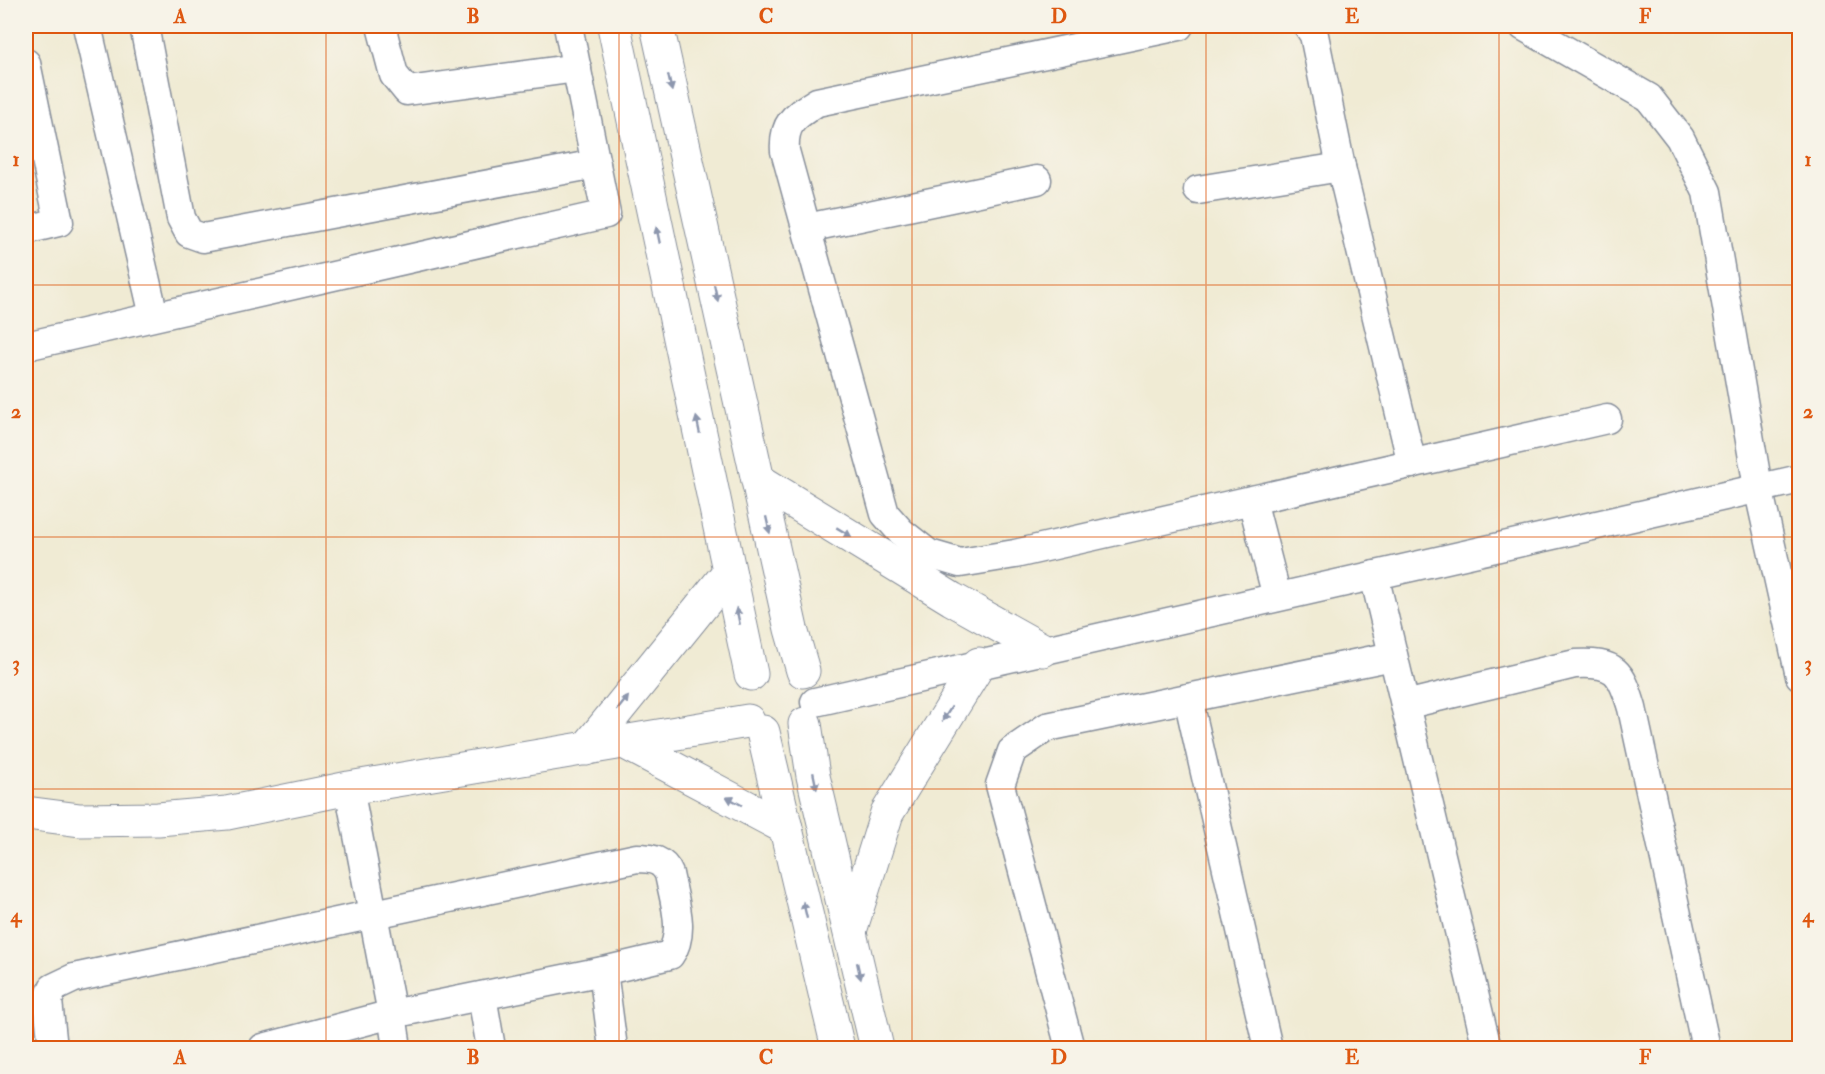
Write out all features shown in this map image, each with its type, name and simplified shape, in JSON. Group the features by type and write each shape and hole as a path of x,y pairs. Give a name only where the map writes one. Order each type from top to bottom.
{"main road":[{"path":"614,26 751,674"},
{"path":"657,26 791,629 803,671 815,691 810,713 813,776 877,1048"},
{"path":"758,480 952,599 1043,650"},
{"path":"586,749 729,572"},
{"path":"803,671 791,663 776,661 762,665 751,674 741,691 743,711 755,726 786,828 838,1048"},
{"path":"850,931 888,813 979,664"},
{"path":"26,813 80,820 158,819 227,813 350,788 624,742 755,726 785,735 810,713"},
{"path":"624,742 786,828"}],"street":[{"path":"87,26 154,316"},
{"path":"144,26 181,218 189,232 203,238 596,164"},
{"path":"381,26 394,75 407,91 577,68"},
{"path":"26,346 606,214 568,26"},
{"path":"1179,26 817,102 791,119 784,139 785,151 885,514 901,532 929,554 960,563 1016,554 1607,419"},
{"path":"1308,26 1314,35 1341,167 1412,464"},
{"path":"1523,26 1649,98 1680,138 1707,192 1758,487 1800,676"},
{"path":"26,63 60,222 26,230"},
{"path":"1198,190 1341,167"},
{"path":"807,228 1037,180"},
{"path":"810,713 979,664 1800,479"},
{"path":"1252,500 1277,597"},
{"path":"1374,574 1486,1048"},
{"path":"1070,1048 1000,785 1012,751 1047,727 1393,656"},
{"path":"1405,705 1575,664 1592,663 1613,667 1623,679 1632,708 1707,1048"},
{"path":"1188,698 1268,1048"},
{"path":"350,788 397,1048"},
{"path":"53,1048 48,1001 53,988 74,978 637,858 652,858 666,866 680,937 670,955 392,1014 268,1048"},
{"path":"603,971 613,1048"},
{"path":"482,996 491,1048"}]}
